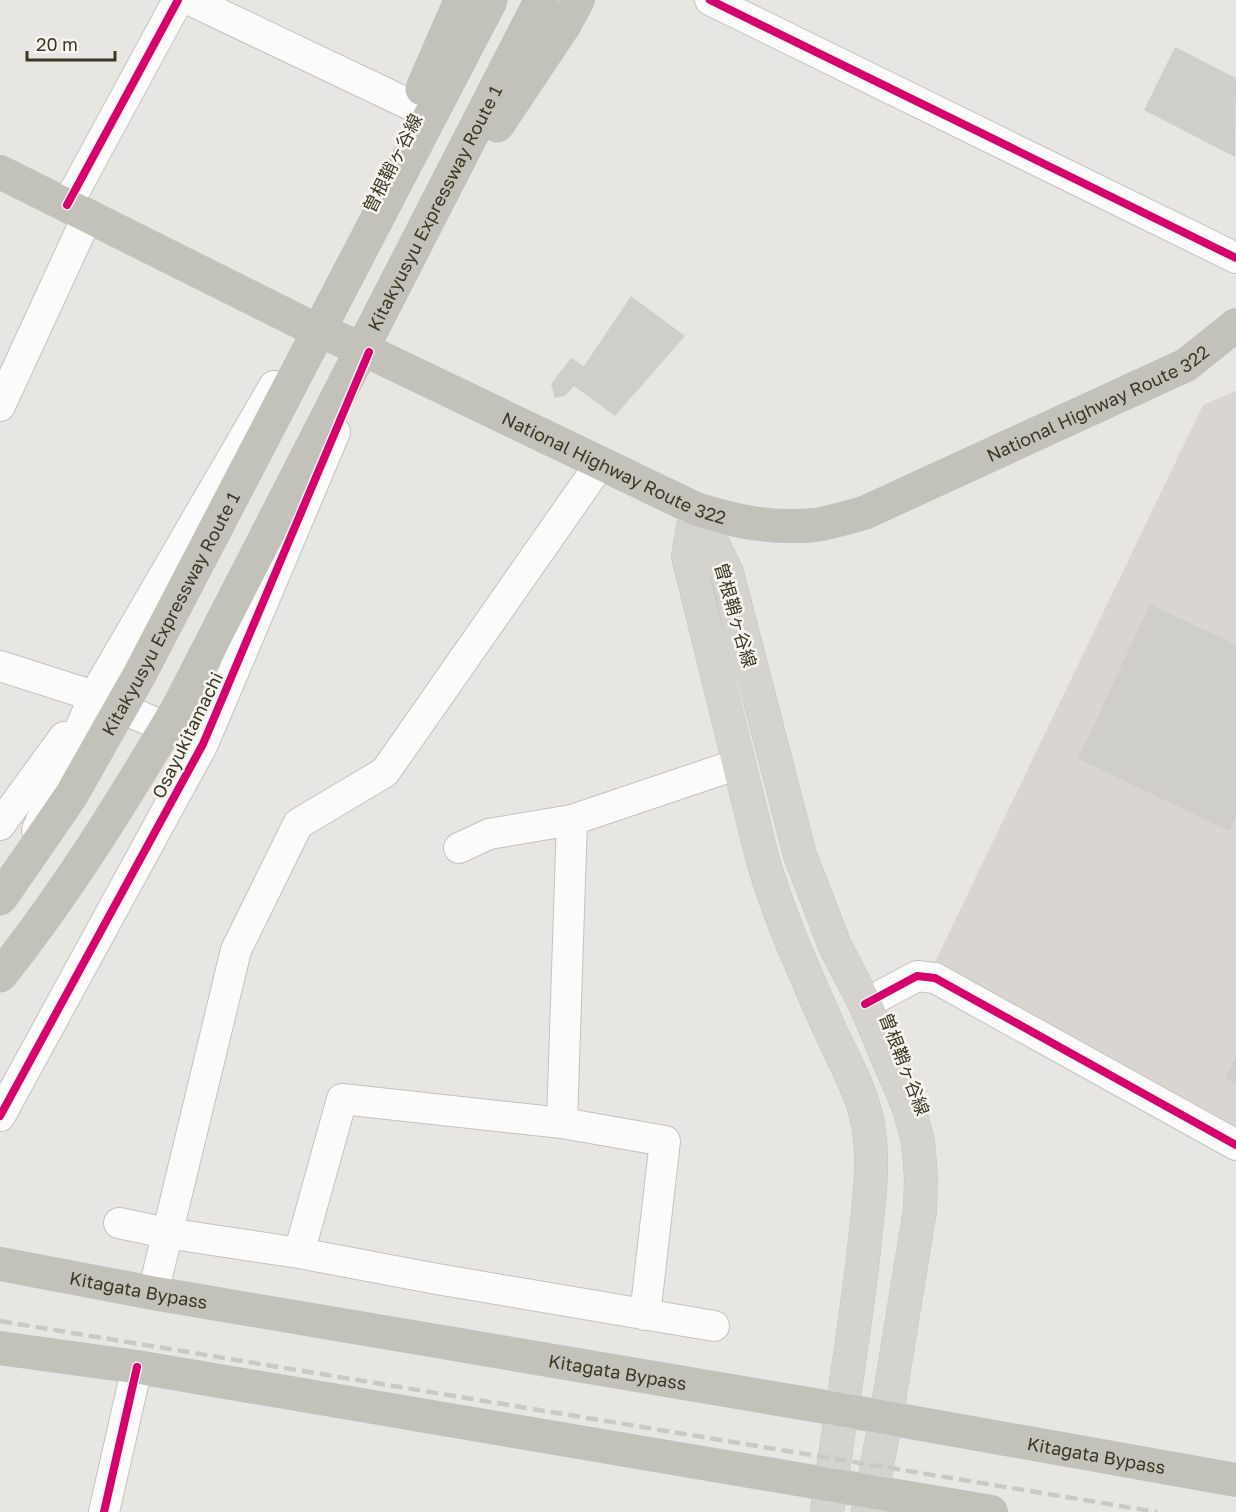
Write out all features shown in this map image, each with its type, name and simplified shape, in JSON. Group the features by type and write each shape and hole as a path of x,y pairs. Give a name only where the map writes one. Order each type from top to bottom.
{"highway":[{"path":"310,335 461,0"},
{"name":"Kitakyusyu Expressway Route 1","path":"0,898 71,796 140,674 310,335 491,0"},
{"name":"Kitakyusyu Expressway Route 1","path":"0,976 37,929 110,821 177,710 541,0"},
{"path":"211,645 264,561 492,134 565,24 578,0"},
{"name":"National Highway Route 322","path":"0,172 77,210 310,335 369,352 696,510 731,521 771,526 816,525 864,513 1186,365 1236,325"},
{"name":"Kitagata Bypass","path":"0,1264 153,1293 843,1410 1236,1480"},
{"path":"0,1348 137,1367 829,1498 991,1512"}],"main road":[{"name":"曽根鞘ヶ谷線","path":"310,335 473,0"},
{"path":"369,352 554,0"},
{"name":"曽根鞘ヶ谷線","path":"696,510 688,556 738,764 773,895 786,931 856,1089 866,1117 871,1147 870,1187 855,1332 829,1498"},
{"name":"曽根鞘ヶ谷線","path":"696,510 728,573 800,855 814,897 835,946 865,1004 909,1108 918,1142 921,1176 920,1210 886,1418 869,1502"}],"street":[{"path":"0,406 77,210 178,0"},
{"path":"190,0 419,109"},
{"path":"710,0 1236,258"},
{"path":"0,825 94,696 310,335"},
{"name":"Osayukitamachi","path":"0,1116 203,744 369,352"},
{"path":"153,1293 236,950 298,824 385,772 600,465"},
{"path":"0,666 94,696 203,744"},
{"path":"0,918 94,696"},
{"path":"459,848 489,834 572,820 738,764"},
{"path":"561,1124 572,820"},
{"path":"865,1004 917,976 935,978 1236,1145"},
{"path":"299,1253 342,1099 561,1124 665,1141 645,1315"},
{"path":"119,1223 166,1233 299,1253 714,1326"},
{"path":"104,1512 137,1367"}],"shaded area":[{"path":"1236,391 1236,1134 935,962 1203,405"}],"building":[{"path":"1175,47 1236,78 1235,157 1144,110"},
{"path":"631,296 685,336 615,416 574,386 565,396 555,398 551,384 571,358 584,366"},
{"path":"1150,604 1236,645 1236,817 1230,831 1078,759"},
{"path":"1236,1057 1236,1083 1225,1078"}],"railway":[{"path":"0,1321 1157,1512"}],"cycle path":[{"path":"67,205 178,0"},
{"path":"710,0 1236,258"},
{"path":"0,1116 203,744 369,352"},
{"path":"865,1004 917,976 935,978 1236,1145"},
{"path":"104,1512 137,1367"}]}
